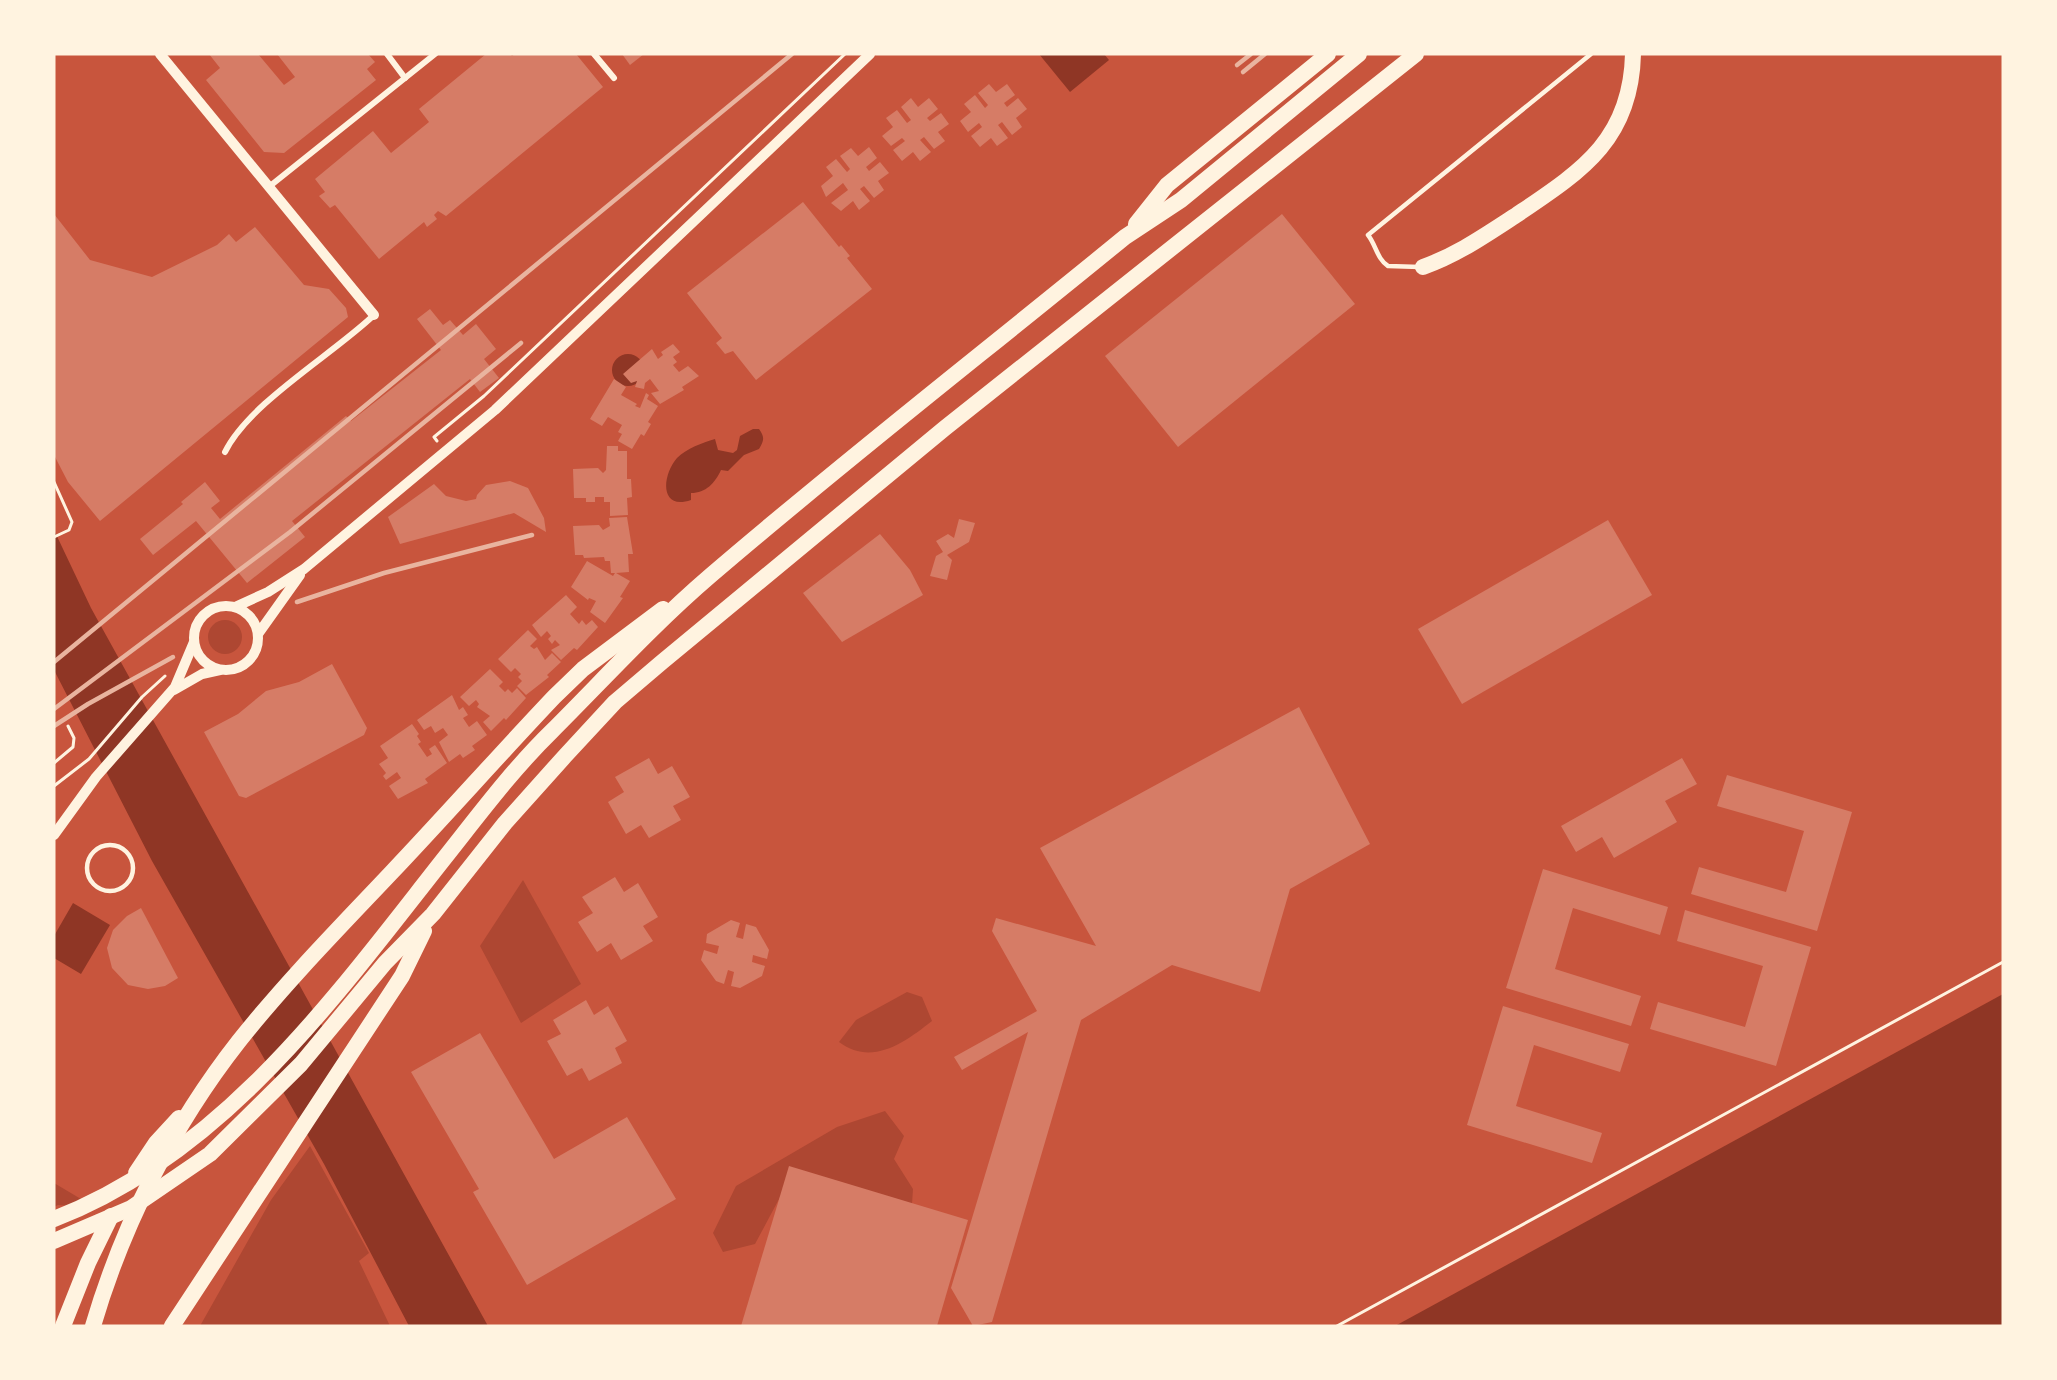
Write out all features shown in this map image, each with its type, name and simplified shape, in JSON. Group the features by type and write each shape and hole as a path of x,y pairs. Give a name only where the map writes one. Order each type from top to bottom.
{"highway":[{"path":"1125,237 1167,184 1328,54"},
{"path":"93,1326 117,1256 164,1156 194,1106 237,1044 298,973 561,690 583,669 707,578 1125,237 1181,200 1359,54"},
{"path":"54,1241 131,1208 210,1154 278,1088 333,1027 385,963 433,914 505,823 615,702 945,428 1416,54"},
{"path":"1423,267 1459,253 1563,183 1596,154 1615,126 1628,95 1633,54"},
{"path":"54,1219 121,1186 165,1157 207,1126 268,1071 323,1009 497,792 548,735 707,578"},
{"path":"172,1326 402,976 433,914"},
{"path":"63,1326 94,1251 142,1163 169,1127 194,1106"},
{"path":"181,1326 188,1303"}],"street":[{"path":"160,54 374,315 250,417 232,438 225,452"},
{"path":"387,54 405,78"},
{"path":"270,186 435,54"},
{"path":"594,54 614,78"},
{"path":"235,607 268,592 304,569 495,410 870,54"},
{"path":"258,634 304,569"},
{"path":"54,835 96,777 170,694 180,679 194,642 194,631 204,614 224,606 235,607 251,617 258,634 257,646 248,661 232,669 221,669 202,674 170,694"},
{"path":"194,642 203,660 221,669"}],"lane":[{"path":"1423,267 1388,266 1379,257 1375,244 1368,235 1591,54"},
{"path":"112,844 126,851 133,864 130,879 119,890 103,890 90,881 86,865 88,858 98,847 112,844"}],"path":[{"path":"438,442 434,438 492,388 845,54"},
{"path":"54,482 72,518 71,526 54,537"},
{"path":"54,786 89,759 162,677 170,675"},
{"path":"54,763 73,747 74,738 68,726"},
{"path":"1337,1326 2003,962"}],"shaded area":[{"path":"1039,54 1104,54 1109,60 1070,92"},
{"path":"628,354 639,359 644,370 639,381 628,386 617,381 612,370 617,359"},
{"path":"753,429 759,429 763,437 759,449 744,455 728,471 721,470 709,486 696,493 691,493 691,500 681,502 669,496 666,490 668,473 681,454 715,439 718,450 733,453 737,450 740,436"},
{"path":"54,530 91,608 488,1326 409,1326 324,1164 152,861 54,670"},
{"path":"225,620 237,625 242,637 237,649 225,654 213,649 208,637 213,625"},
{"path":"523,880 581,984 521,1023 480,946"},
{"path":"73,903 110,925 81,974 54,958 54,936"},
{"path":"907,992 922,997 932,1021 922,1029 888,1049 876,1052 851,1049 839,1042 856,1020"},
{"path":"2003,994 2003,1326 1395,1326"},
{"path":"885,1111 904,1136 894,1159 913,1189 912,1204 795,1169 755,1244 723,1252 713,1233 736,1186 837,1127"},
{"path":"310,1146 369,1253 359,1261 390,1326 200,1326 271,1200"},
{"path":"54,1183 81,1199 73,1206 54,1207"}],"building":[{"path":"209,54 258,54 284,85 295,77 277,54 368,54 375,62 367,69 376,80 284,153 264,152 206,80 220,68"},
{"path":"486,54 510,54 512,56 515,54 576,54 603,87 446,216 438,211 434,215 437,219 427,227 424,222 379,259 335,205 330,208 319,196 325,192 315,179 373,131 391,153 429,122 419,109"},
{"path":"622,54 644,54 630,65"},
{"path":"989,84 996,92 1007,84 1015,95 1004,103 1007,107 1018,98 1027,109 1016,118 1022,127 1012,135 1002,122 998,125 1008,138 997,146 991,138 980,147 971,136 982,127 979,123 968,132 960,121 971,112 964,104 975,95 985,108 988,105 978,93"},
{"path":"911,98 918,107 929,98 938,109 927,118 930,121 941,113 949,124 938,132 945,141 934,149 924,137 920,140 931,152 920,161 913,152 902,161 893,150 905,141 902,138 891,146 882,136 893,127 886,118 897,110 907,123 911,120 901,107"},
{"path":"869,147 877,158 866,167 869,171 880,162 889,173 878,181 884,190 874,198 864,186 860,189 870,201 859,210 853,201 841,211 831,203 848,190 843,183 826,197 821,186 833,176 826,167 836,159 847,172 850,169 840,156 851,148 858,156"},
{"path":"803,202 839,247 841,245 850,256 847,258 872,289 756,380 733,351 725,354 716,343 722,338 687,293"},
{"path":"54,214 90,260 152,277 217,245 229,234 236,242 255,227 304,285 329,289 346,308 348,317 100,521 68,482 54,455"},
{"path":"1282,214 1355,304 1178,447 1105,356"},
{"path":"430,309 443,325 450,320 463,335 476,324 496,349 484,359 499,378 480,392 470,379 292,521 305,537 247,583 196,521 153,555 140,539 183,504 181,502 205,482 220,501 211,508 220,519 346,416 351,421 441,350 417,319"},
{"path":"673,344 680,352 673,357 677,362 673,365 679,372 688,366 699,376 682,387 684,390 660,404 651,393 659,391 650,379 645,383 644,389 635,387 637,381 631,383 623,374 652,349 658,359 663,355 661,352"},
{"path":"614,379 626,387 621,395 637,404 635,406 640,408 646,393 649,395 647,399 658,406 648,422 651,424 644,436 641,434 632,449 618,441 622,434 618,432 622,425 608,417 602,426 590,419"},
{"path":"607,446 618,446 618,451 627,451 627,479 631,479 632,497 627,498 628,515 610,516 610,502 604,502 604,497 595,497 595,502 586,502 586,498 574,498 573,469 598,468 603,473 606,470"},
{"path":"510,481 528,488 544,518 546,532 514,513 400,544 388,517 434,484 446,496 466,501 476,499 486,485"},
{"path":"627,517 633,554 628,554 629,572 616,573 630,581 620,597 623,598 605,623 590,612 596,601 589,598 588,600 571,587 587,561 613,576 615,573 611,573 610,561 605,561 604,557 584,558 583,555 575,555 573,526 599,525 603,530 610,526 609,518"},
{"path":"959,519 975,523 969,542 947,555 952,560 947,580 930,576 936,556 943,552 936,541 948,534 954,538"},
{"path":"1608,520 1652,595 1462,704 1418,629"},
{"path":"880,534 910,570 923,595 842,642 803,593"},
{"path":"566,595 577,607 570,614 579,624 582,620 586,625 592,620 598,627 577,650 574,648 561,660 551,650 560,645 555,640 552,644 548,639 551,636 547,631 541,637 532,625"},
{"path":"528,630 537,639 530,646 534,649 537,647 545,660 552,653 561,662 547,675 549,677 526,695 517,686 522,681 518,677 521,674 515,668 511,672 498,659"},
{"path":"332,664 367,728 364,735 246,798 239,796 204,732 238,714 266,691 299,682"},
{"path":"490,669 503,682 499,686 505,692 508,689 512,693 517,688 526,698 506,720 504,718 491,731 483,722 490,716 477,707 479,704 476,700 469,706 460,697"},
{"path":"452,695 459,710 463,707 468,715 463,718 469,727 477,721 487,735 472,746 475,750 463,758 460,754 449,762 439,742 448,735 443,728 435,733 431,726 424,730 417,720"},
{"path":"1299,707 1370,844 1290,889 1260,992 1172,965 1081,1020 992,1322 973,1326 951,1288 1028,1032 962,1070 954,1057 1037,1011 992,931 996,918 1096,946 1040,848"},
{"path":"412,724 419,734 417,736 421,742 418,744 427,757 432,754 429,749 435,745 447,763 425,779 428,783 398,799 389,786 401,778 397,772 386,780 383,776 386,773 379,764 388,758 380,746"},
{"path":"649,758 658,774 672,766 690,797 673,806 681,820 649,838 641,825 626,834 608,802 624,792 615,777"},
{"path":"1682,758 1697,784 1665,801 1677,822 1614,858 1602,837 1576,852 1561,826"},
{"path":"1727,775 1852,812 1817,931 1691,894 1699,867 1786,892 1804,831 1717,806"},
{"path":"1543,869 1668,907 1660,935 1573,908 1555,969 1641,996 1631,1026 1506,988"},
{"path":"615,877 624,892 638,883 658,917 643,926 653,941 621,960 611,943 597,952 578,922 593,913 582,897"},
{"path":"141,908 178,978 165,986 148,989 128,985 112,968 107,948 113,930 127,916"},
{"path":"1685,910 1811,947 1776,1066 1650,1029 1658,1002 1745,1027 1763,966 1677,941"},
{"path":"731,920 740,923 736,937 743,939 746,924 756,927 769,950 767,959 753,955 752,962 765,966 762,976 740,988 731,986 734,972 728,970 724,984 716,981 701,960 704,950 717,954 719,946 706,943 707,934"},
{"path":"586,1000 594,1015 608,1006 627,1041 615,1048 622,1063 589,1081 582,1068 567,1076 547,1041 561,1034 553,1020"},
{"path":"1503,1006 1629,1044 1620,1072 1534,1045 1516,1106 1602,1133 1592,1163 1467,1125"},
{"path":"480,1033 554,1159 627,1117 676,1199 527,1285 473,1192 479,1189 411,1072"},
{"path":"789,1166 968,1220 937,1326 741,1326"}],"railway":[{"path":"54,662 792,54"},
{"path":"1237,65 1251,54"},
{"path":"1243,72 1265,54"},
{"path":"54,709 290,532 521,343"},
{"path":"297,602 384,573 532,535"},
{"path":"54,726 88,704 173,657"}]}
